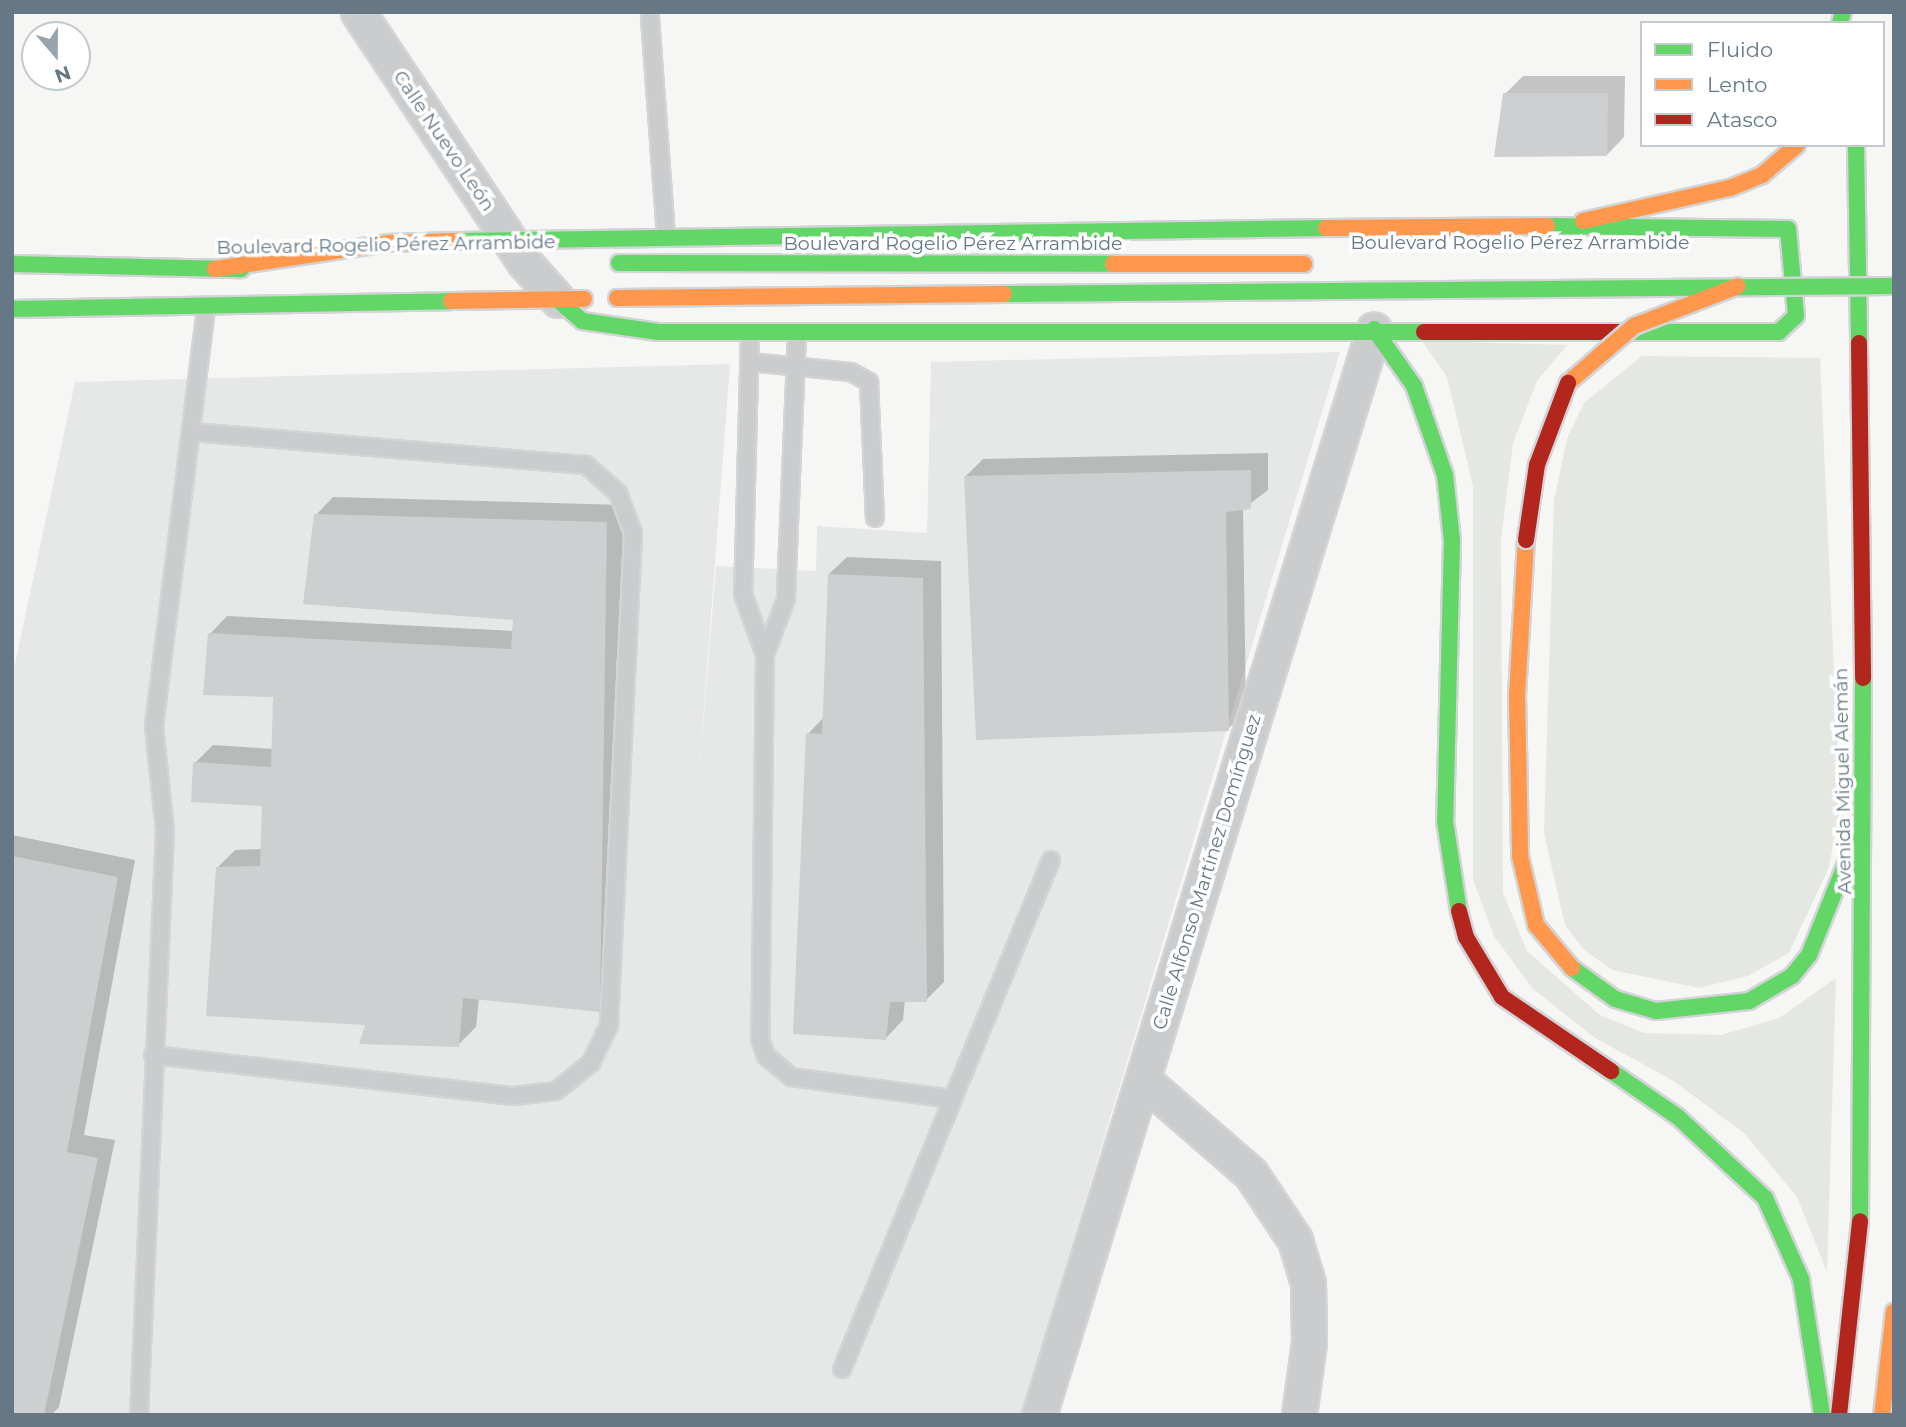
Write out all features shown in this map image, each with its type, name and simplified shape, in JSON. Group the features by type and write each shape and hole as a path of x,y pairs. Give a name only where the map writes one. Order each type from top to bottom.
{"main road":[{"path":"1583,221 1730,188 1762,175 1795,147"},
{"name":"Avenida Miguel Alemán","path":"1839,1415 1859,1265 1864,816 1856,147"},
{"path":"215,269 390,243 521,257 666,234 1583,221 1788,229 1795,323 1779,332 1374,329 797,333 602,327 582,321 558,300"},
{"path":"1772,262 1812,262"},
{"path":"1840,262 1880,262"},
{"name":"Boulevard Rogelio Pérez Arrambide","path":"612,263 1321,264"},
{"name":"Boulevard Rogelio Pérez Arrambide","path":"12,264 215,269 363,266"},
{"path":"1738,286 1634,326 1567,384 1536,465 1526,540 1517,694 1520,856 1536,925 1556,956 1586,982 1625,1002 1683,1012 1749,1001 1770,991 1809,955 1864,816"},
{"path":"12,309 617,298 1894,286"},
{"path":"1374,329 1414,386 1445,475 1452,541 1445,821 1448,873 1466,937 1502,997 1678,1117 1765,1198 1801,1279 1822,1415"},
{"path":"1882,1415 1894,1312"}],"street":[{"name":"Calle Nuevo León","path":"358,12 521,257 558,300"},
{"name":"Calle Alfonso Martínez Domínguez","path":"1039,1415 1374,329"},
{"path":"1143,1080 1251,1174 1296,1240 1308,1283 1309,1342 1299,1415"}],"lane":[{"path":"650,18 666,234"},
{"path":"139,1415 165,831 154,726 194,432 205,306 215,269"},
{"path":"750,332 743,594 765,655"},
{"path":"797,333 786,599 765,655 760,1039 766,1056 791,1077 951,1099"},
{"path":"750,362 851,372 869,382 875,518"},
{"path":"153,1055 514,1096 556,1091 591,1063 609,1025 633,533 618,493 586,465 194,432"},
{"path":"842,1369 1051,860"}],"shaded area":[{"path":"1422,341 1567,345 1537,381 1513,443 1501,539 1503,893 1527,951 1600,1015 1644,1033 1721,1035 1779,1018 1836,978 1827,1272 1797,1197 1744,1133 1672,1080 1595,1038 1532,988 1494,936 1473,880 1473,486 1447,377"},
{"path":"1340,352 1021,1415 12,1415 12,678 75,382 730,364 697,801 716,566 816,571 817,526 927,533 931,362"},
{"path":"1642,356 1820,358 1840,806 1829,867 1789,953 1748,976 1699,988 1612,970 1584,950 1565,925 1544,833 1554,501 1567,438 1584,403"}],"building":[{"path":"1503,93 1608,93 1607,156 1494,157"},
{"path":"1251,470 1251,509 1226,512 1229,731 976,740 964,476"},
{"path":"314,514 607,522 600,1012 463,998 459,1047 359,1044 365,1025 206,1016 216,867 260,866 262,806 191,802 193,762 271,767 273,697 203,695 208,633 511,649 513,620 303,604"},
{"path":"828,574 923,578 927,1002 890,1002 886,1040 793,1034 806,733 822,734"},
{"path":"12,856 118,877 67,1152 98,1158 44,1415 12,1415"}],"traffic: fast":[{"path":"1841,21 1843,12"},
{"path":"1856,147 1859,343"},
{"path":"1547,226 1788,229 1796,316 1779,332 1624,332"},
{"path":"458,241 1326,228"},
{"path":"619,263 1113,264"},
{"path":"12,264 241,269"},
{"path":"1004,294 1894,286"},
{"path":"558,300 582,321 658,332 1424,332"},
{"path":"12,309 451,301"},
{"path":"1374,329 1414,386 1445,475 1452,541 1445,821 1459,911"},
{"path":"1860,1221 1863,678"},
{"path":"1572,968 1615,999 1656,1011 1749,1001 1792,976 1809,955 1855,841"},
{"path":"1611,1071 1678,1117 1765,1198 1801,1279 1822,1415"}],"traffic: slow":[{"path":"1583,221 1730,188 1762,175 1795,147"},
{"path":"1326,228 1547,226"},
{"path":"215,269 390,243 458,241"},
{"path":"1113,264 1304,264"},
{"path":"1568,383 1634,326 1738,286"},
{"path":"617,298 1004,294"},
{"path":"451,301 584,299"},
{"path":"1526,540 1517,694 1520,856 1536,925 1572,968"},
{"path":"1882,1415 1894,1312"}],"traffic: jam":[{"path":"1424,332 1624,332"},
{"path":"1859,343 1863,678"},
{"path":"1526,540 1537,465 1568,383"},
{"path":"1459,911 1466,937 1502,997 1611,1071"},
{"path":"1839,1415 1860,1221"}]}
